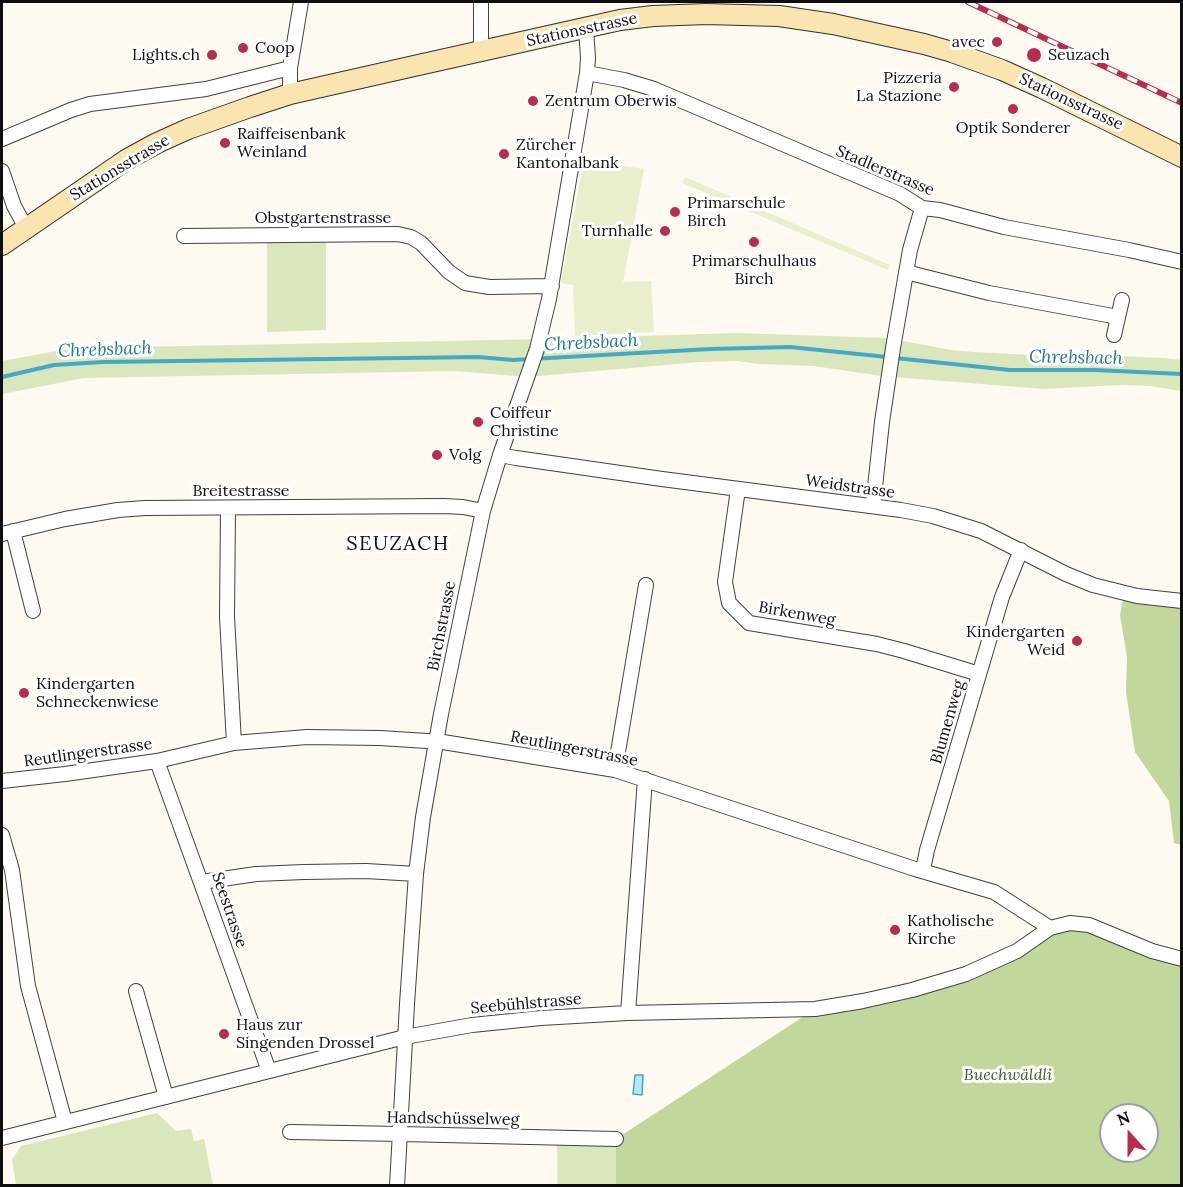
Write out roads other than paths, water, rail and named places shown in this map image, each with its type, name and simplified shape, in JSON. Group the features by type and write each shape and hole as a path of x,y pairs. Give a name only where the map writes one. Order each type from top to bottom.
{"main road":[{"name":"Stationsstrasse","path":"2,245 100,176 157,143 263,102 620,20 653,16 694,14 779,16 833,24 924,44 952,52 1033,84 1182,156"}],"street":[{"path":"291,94 290,68 300,2"},
{"path":"481,2 481,51"},
{"name":"Birchstrasse","path":"398,1185 405,1037 423,817 483,511 537,349 552,286 588,58 586,28"},
{"path":"2,139 90,104 207,89 290,68"},
{"name":"Stadlerstrasse","path":"586,73 632,82 660,92 904,196 922,208 940,210 1004,227 1182,262"},
{"path":"2,171 14,206 26,228"},
{"path":"873,506 890,366 913,237 922,208"},
{"name":"Obstgartenstrasse","path":"184,236 398,234 411,237 421,243 449,272 465,283 489,287 552,286"},
{"path":"906,272 989,293 1118,317"},
{"path":"1114,335 1122,300"},
{"name":"Weidstrasse","path":"500,455 913,512 952,521 981,531 1092,585 1137,596 1182,601"},
{"name":"Birkenweg","path":"738,489 725,582 729,603 749,623 877,644 979,674"},
{"name":"Breitestrasse","path":"7,532 118,510 160,508 444,506 468,507 483,511"},
{"path":"228,508 227,617 234,743"},
{"path":"7,532 33,611"},
{"name":"Blumenweg","path":"922,870 1002,597 1021,550"},
{"path":"615,770 646,585"},
{"name":"Reutlingerstrasse","path":"2,781 157,761 234,743 307,737 380,738 436,742 615,770 645,779 915,869 994,892 1050,928"},
{"name":"Seestrasse","path":"157,761 269,1071"},
{"path":"628,1013 645,779"},
{"path":"2,835 12,870 28,986 65,1122"},
{"path":"202,882 256,874 366,871 417,874"},
{"path":"1050,928 1070,923 1089,925 1152,951 1182,959"},
{"name":"Seebühlstrasse","path":"2,1138 405,1037 472,1025 628,1013 815,1009 863,1001 966,974 1017,951 1050,928"},
{"path":"135,991 166,1097"},
{"name":"Handschüsselweg","path":"290,1132 616,1139"}],"water":[{"path":"635,1075 643,1075 642,1095 633,1094"}],"waterway":[{"name":"Chrebsbach","path":"2,377 54,365 103,362 478,357 513,360 790,347 887,357"},
{"name":"Chrebsbach","path":"895,358 1010,370 1095,370 1182,374"}],"railway":[{"path":"968,2 1182,103"}],"place":[{"name":"avec","path":"997,42"},
{"name":"Coop","path":"243,48"},
{"name":"Lights.ch","path":"212,55"},
{"name":"Seuzach","path":"1034,55"},
{"name":"Pizzeria La Stazione","path":"954,87"},
{"name":"Zentrum Oberwis","path":"533,101"},
{"name":"Optik Sonderer","path":"1013,109"},
{"name":"Raiffeisenbank Weinland","path":"225,143"},
{"name":"Zürcher Kantonalbank","path":"504,154"},
{"name":"Primarschule Birch","path":"675,212"},
{"name":"Turnhalle","path":"665,231"},
{"name":"Primarschulhaus Birch","path":"754,242"},
{"name":"Coiffeur Christine","path":"478,422"},
{"name":"Volg","path":"437,455"},
{"name":"Kindergarten Weid","path":"1077,641"},
{"name":"Kindergarten Schneckenwiese","path":"24,693"},
{"name":"Katholische Kirche","path":"895,930"},
{"name":"Haus zur Singenden Drossel","path":"224,1034"}],"district":[{"name":"SEUZACH","path":"398,544"}],"park label":[{"name":"Buechwäldli","path":"1008,1075"}]}
